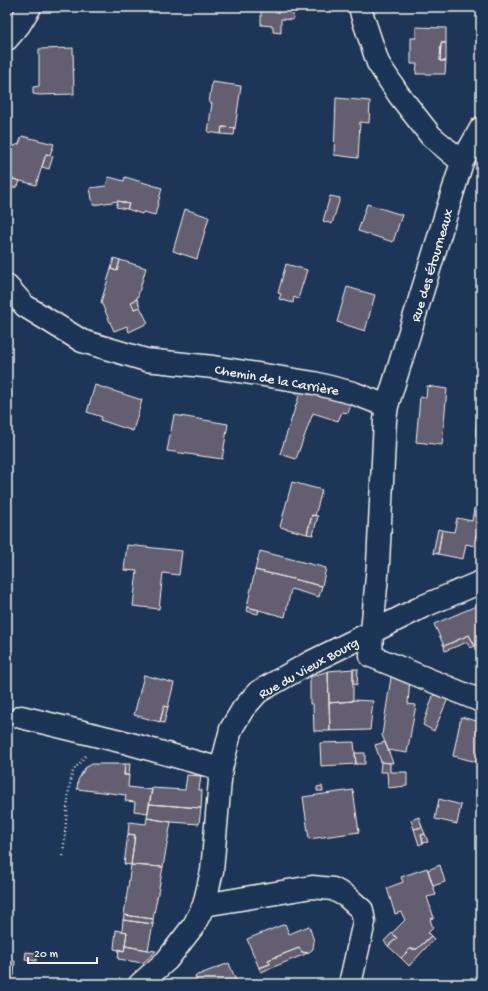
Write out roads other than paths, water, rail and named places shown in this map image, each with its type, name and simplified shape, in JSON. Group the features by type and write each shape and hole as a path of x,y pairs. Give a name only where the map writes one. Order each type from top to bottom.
{"street":[{"path":"7,39 20,26 30,7"},
{"path":"360,7 378,63 431,136 462,162"},
{"name":"Rue des Étourneaux","path":"387,406 462,162 480,133"},
{"name":"Chemin de la Carrière","path":"7,286 24,306 82,341 146,360 213,367 314,382 353,393 387,406"},
{"path":"372,632 378,564 385,420 387,406"},
{"path":"372,632 424,606 481,582"},
{"name":"Rue du Vieux Bourg","path":"140,984 168,960 194,925 204,905 212,871 221,769 231,729 243,709 258,692 309,663 372,632 371,656 481,701"},
{"path":"21,717 124,742 221,769"},
{"path":"204,905 312,887 333,889 340,892 362,910 364,922 350,984"}]}
